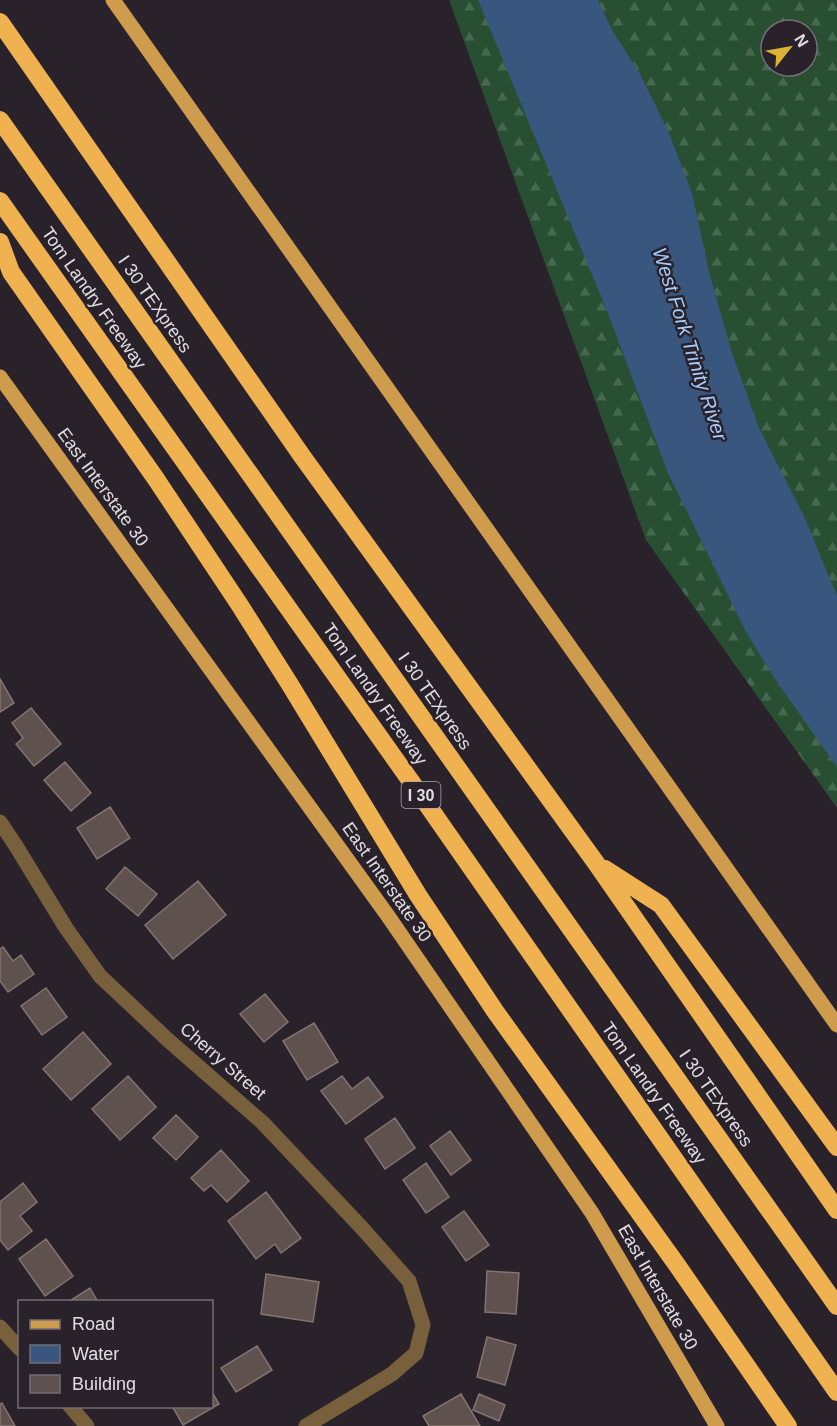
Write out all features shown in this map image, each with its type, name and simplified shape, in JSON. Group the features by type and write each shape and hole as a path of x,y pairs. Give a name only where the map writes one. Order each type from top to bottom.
{"highway":[{"path":"0,22 302,456 596,863 837,1210"},
{"name":"I 30 TEXpress","path":"0,120 837,1306"},
{"name":"Tom Landry Freeway","path":"0,201 417,790 837,1392"},
{"path":"0,242 11,272 156,479 239,604 424,905 495,1011 677,1265 788,1426"},
{"path":"596,863 661,905 837,1148"}],"main road":[{"path":"113,0 837,1025"},
{"name":"East Interstate 30","path":"0,377 381,906 586,1204 717,1426"}],"street":[{"name":"Cherry Street","path":"0,822 66,928 100,976 168,1040 263,1123 409,1281 423,1325 416,1353 392,1374 306,1426"},
{"path":"0,1327 18,1347"},
{"path":"71,1408 87,1426"}],"green space":[{"path":"449,0 837,0 837,808 646,540"}],"water":[{"name":"West Fork Trinity River","path":"478,0 598,0 612,30 640,74 669,133 692,193 709,272 732,353 759,428 804,516 837,596 837,767 775,679 746,632 668,473 607,311"}],"building":[{"path":"0,679 14,703 0,712"},
{"path":"31,708 61,744 34,766 16,744 23,738 12,723"},
{"path":"65,762 91,793 71,811 44,780"},
{"path":"110,807 130,838 97,859 77,828"},
{"path":"125,867 157,894 138,916 106,889"},
{"path":"198,881 226,915 173,959 145,925"},
{"path":"3,947 13,961 21,955 34,974 8,992 0,981 0,949"},
{"path":"46,988 67,1017 42,1035 21,1006"},
{"path":"265,994 288,1022 264,1042 240,1014"},
{"path":"314,1023 338,1062 307,1080 283,1041"},
{"path":"83,1032 111,1064 71,1100 43,1069"},
{"path":"128,1076 156,1107 120,1140 92,1109"},
{"path":"342,1076 352,1089 368,1077 383,1097 346,1124 321,1091"},
{"path":"176,1115 198,1137 176,1160 153,1138"},
{"path":"395,1118 415,1148 385,1169 365,1139"},
{"path":"450,1131 471,1160 451,1175 430,1146"},
{"path":"221,1150 249,1181 227,1202 211,1185 204,1191 191,1178"},
{"path":"426,1163 449,1197 426,1213 403,1180"},
{"path":"23,1183 37,1202 20,1216 32,1231 8,1250 0,1240 0,1202"},
{"path":"266,1192 301,1238 281,1253 275,1244 256,1259 228,1221"},
{"path":"464,1211 489,1245 466,1261 442,1227"},
{"path":"46,1239 73,1276 45,1296 19,1259"},
{"path":"487,1271 519,1273 516,1314 485,1312"},
{"path":"266,1274 319,1282 313,1322 261,1314"},
{"path":"90,1288 97,1300 71,1300"},
{"path":"487,1337 516,1345 505,1385 477,1377"},
{"path":"257,1346 272,1370 236,1392 221,1368"},
{"path":"213,1394 219,1404 213,1408"},
{"path":"461,1394 480,1426 429,1426 423,1416"},
{"path":"479,1394 505,1405 499,1421 473,1410"},
{"path":"2,1403 15,1426 0,1426 0,1404"},
{"path":"173,1408 212,1408 183,1425"}]}
